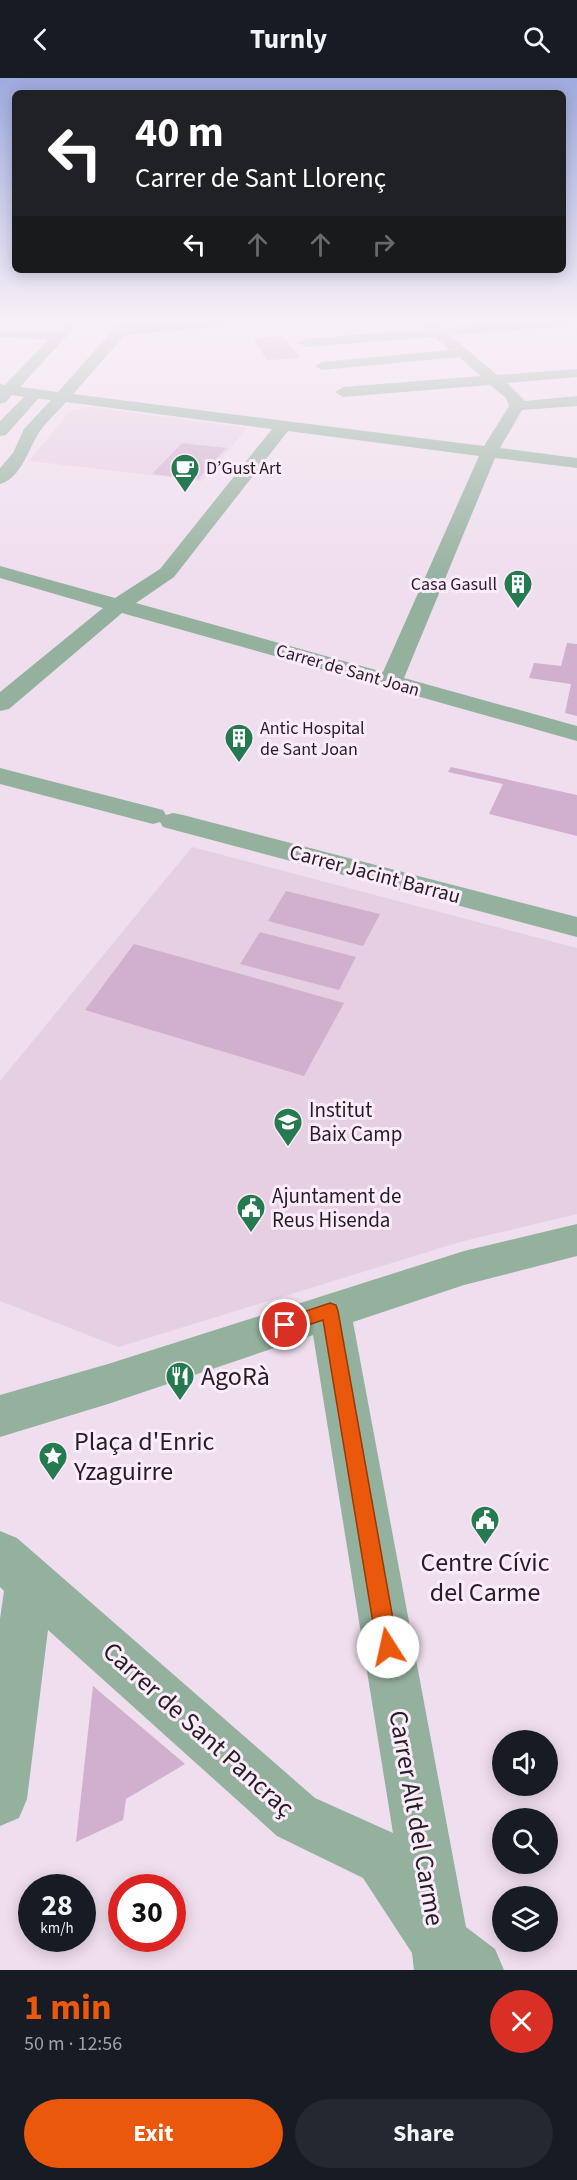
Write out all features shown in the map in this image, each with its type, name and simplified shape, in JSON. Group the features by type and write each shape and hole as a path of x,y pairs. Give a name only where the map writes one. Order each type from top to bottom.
{"street":[{"path":"0,431 23,406"},
{"path":"0,479 21,454 30,433 55,406"},
{"path":"128,406 283,426 358,430 577,464"},
{"path":"391,682 489,452 517,406"},
{"path":"0,704 119,605 167,573 283,426"},
{"name":"Carrer de Sant Joan","path":"0,572 577,734"},
{"name":"Carrer Jacint Barrau","path":"0,776 577,927"},
{"path":"0,1416 464,1268 577,1240"},
{"name":"Carrer Alt del Carme","path":"330,1311 452,1961"},
{"path":"0,1799 15,1568"},
{"name":"Carrer de Sant Pancraç","path":"15,1568 296,1817 383,1858 452,1961"}],"shaded area":[{"path":"90,407 247,428 202,481 29,461 70,411"},
{"path":"182,443 226,448 198,479 152,474"},
{"path":"567,643 577,644 577,716 565,713 571,684 529,678 534,663 561,666"},
{"path":"451,767 577,795 577,836 489,814 503,784 448,772"},
{"name":"Institut Baix Camp","path":"192,847 577,948 577,1214 460,1242 119,1347 0,1301 0,1081"},
{"path":"286,891 380,914 363,946 268,921"},
{"path":"260,932 356,957 339,990 240,964"},
{"path":"134,944 344,1003 304,1076 85,1010"},
{"path":"93,1686 185,1764 126,1799 123,1820 76,1842"}],"place":[{"name":"D’Gust Art","path":"185,494"},
{"name":"Casa Gasull","path":"518,610"},
{"name":"Antic Hospital de Sant Joan","path":"239,764"},
{"name":"Institut Baix Camp","path":"288,1148"},
{"name":"Ajuntament de Reus Hisenda","path":"251,1234"},
{"name":"AgoRà","path":"180,1402"},
{"name":"Plaça d'Enric Yzaguirre","path":"53,1482"},
{"name":"Centre Cívic del Carme","path":"485,1546"}],"route":[{"path":"285,1325 330,1311 388,1647"}]}
